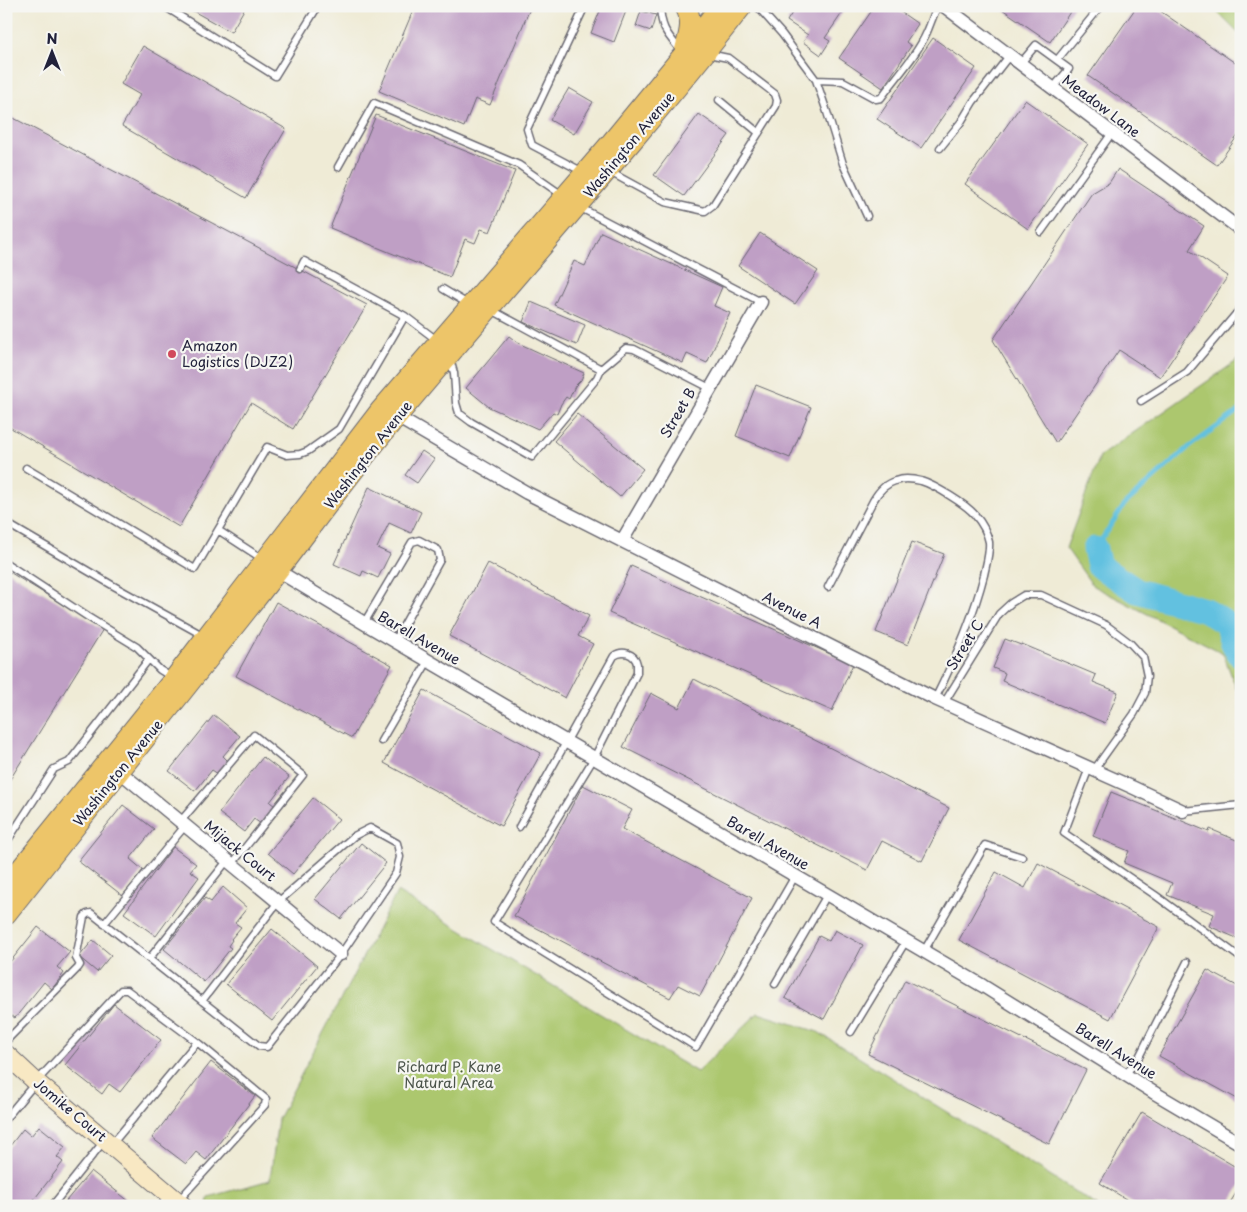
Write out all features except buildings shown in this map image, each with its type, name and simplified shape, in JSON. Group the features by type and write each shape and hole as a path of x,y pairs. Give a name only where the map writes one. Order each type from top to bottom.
{"main road":[{"path":"684,54 691,30 689,13 685,6"},
{"name":"Washington Avenue","path":"571,201 584,173 684,54 720,6"},
{"name":"Washington Avenue","path":"12,877 174,679 237,598 272,566 396,417 445,349 480,307 571,201 608,170 742,6"},
{"name":"Washington Avenue","path":"6,914 183,692 380,411 445,349"}],"street":[{"name":"Meadow Lane","path":"944,6 1241,230"},
{"name":"Street B","path":"622,541 761,302"},
{"name":"Avenue A","path":"396,417 527,493 939,701 1183,812"},
{"name":"Barell Avenue","path":"272,566 428,661 1000,996 1241,1144"},
{"name":"Mijack Court","path":"119,771 342,954"},
{"name":"Jomike Court","path":"6,1054 36,1082 108,1142 173,1202"}],"lane":[{"path":"164,6 276,76 318,6"},
{"path":"584,173 532,145 527,129 585,6"},
{"path":"660,6 661,20 666,33 684,54"},
{"path":"757,6 782,34 816,80 842,164 867,216"},
{"path":"816,80 843,81 876,99 881,98 917,50 938,6"},
{"path":"1057,60 1101,6"},
{"path":"1020,64 1036,45 1057,60 1068,69 1052,89"},
{"path":"608,170 666,202 706,211 713,205 776,106 777,100 774,94 728,58 705,53"},
{"path":"940,148 1009,56"},
{"path":"718,100 759,133"},
{"path":"338,167 374,103 519,165 571,201 761,302"},
{"path":"1040,232 1112,133"},
{"path":"300,270 304,261 405,316 445,349 454,373 456,403 459,413 471,422 532,457 597,378 601,369 626,348 634,349 710,388"},
{"path":"443,289 601,369"},
{"path":"1141,401 1188,372 1241,308"},
{"path":"26,468 195,569 267,447 287,455 300,454 308,451 339,429 405,316"},
{"path":"828,587 873,501 881,489 894,481 910,479 923,482 959,501 975,514 984,528 989,542 988,560 976,601 939,701"},
{"path":"6,523 206,637"},
{"path":"218,530 272,566"},
{"path":"364,623 412,542 419,540 438,550 440,560 395,641"},
{"path":"6,563 137,647 160,670 174,679"},
{"name":"Street C","path":"939,701 1000,614 1011,603 1024,595 1041,595 1106,625 1130,643 1143,657 1147,676 1145,693 1134,714 1092,769"},
{"path":"519,827 614,656 619,652 625,652 632,655 635,659 637,673 594,758 494,922 696,1047 795,876"},
{"path":"6,842 54,769 69,762 149,659"},
{"path":"381,741 428,661"},
{"path":"104,924 254,735 303,775 149,959"},
{"path":"1092,769 1064,833 1155,895 1241,958"},
{"path":"1183,812 1241,804"},
{"path":"6,1041 80,965 76,958 84,917 91,913 104,924 202,1001 260,1046 267,1047 342,954 396,873 400,856 397,843 370,828 354,836 278,902 202,1001"},
{"path":"924,952 985,844 1022,857"},
{"path":"775,984 827,895"},
{"path":"851,1032 906,941"},
{"path":"1126,1074 1139,1057 1187,962"},
{"path":"6,1118 36,1082 121,990 127,990 197,1042 266,1099 265,1105 173,1202"},
{"path":"52,1206 197,1042"}],"green space":[{"path":"1211,6 1241,6 1241,36"},
{"path":"1241,358 1241,701 1223,653 1093,586 1066,548 1100,456"},
{"name":"Richard P. Kane Natural Area","path":"397,892 697,1072 758,1013 818,1032 1098,1206 207,1206 208,1197 270,1180 278,1119"}],"waterway":[{"path":"1095,549 1125,504 1189,447 1241,409"},
{"path":"1095,549 1099,566 1137,591 1205,610 1227,624 1234,645 1241,656"}],"place":[{"name":"Amazon Logistics (DJZ2)","path":"172,354"}]}
